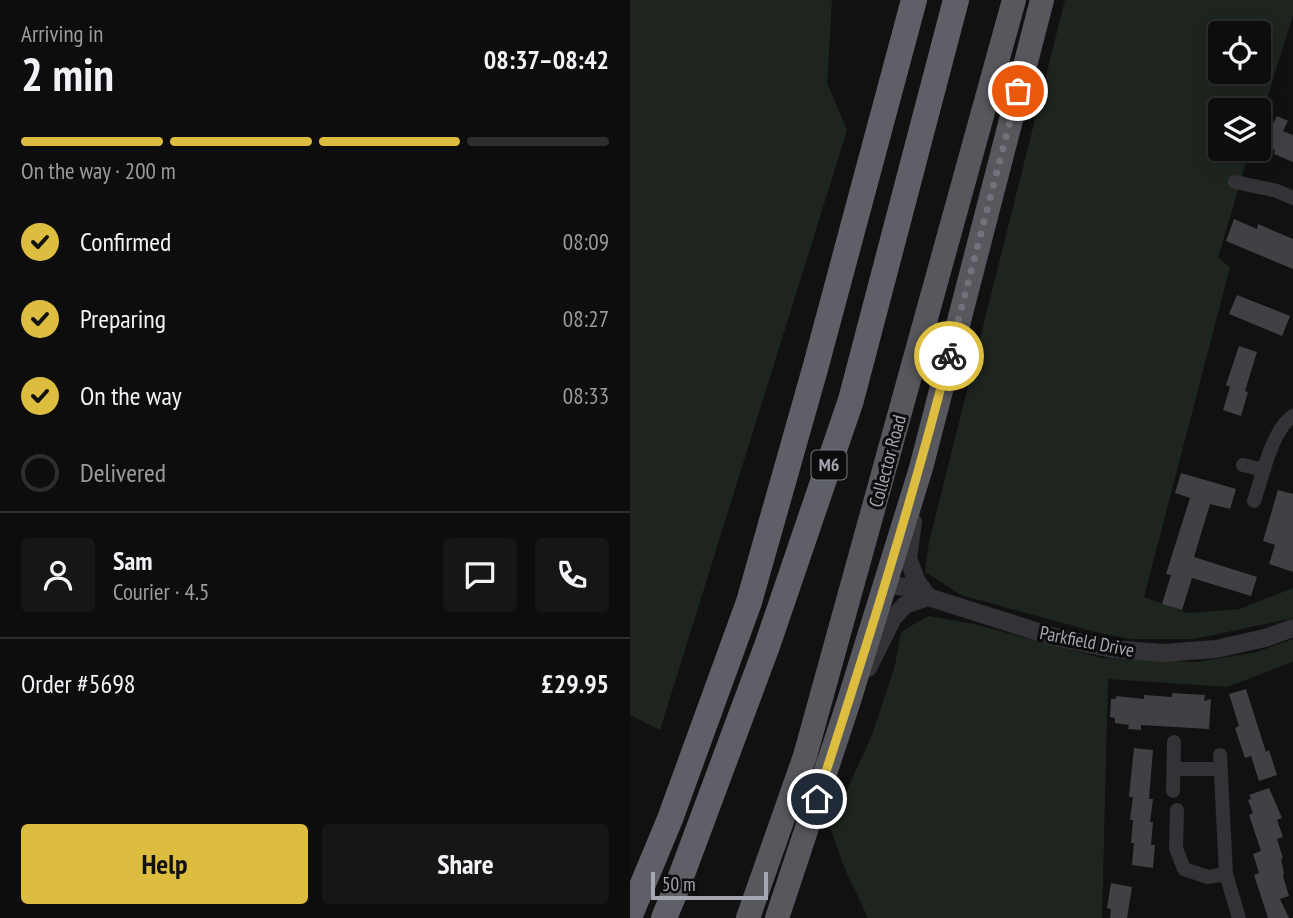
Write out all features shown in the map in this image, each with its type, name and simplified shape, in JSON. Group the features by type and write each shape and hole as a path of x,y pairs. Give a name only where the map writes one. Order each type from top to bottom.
{"highway":[{"name":"M6","path":"630,915 670,819 749,602 914,0"},
{"name":"M6","path":"664,918 767,646 851,400 956,0"},
{"name":"Collector Road","path":"748,918 805,756 1014,0"},
{"name":"Collector Road","path":"777,918 848,705 920,468 1042,0"},
{"path":"805,756 830,717 865,603 886,584"}],"street":[{"path":"1235,182 1277,191 1293,198"},
{"path":"1254,502 1277,434 1293,416"},
{"path":"1243,465 1264,470"},
{"path":"848,705 894,618 905,605 929,597 916,580 908,558 920,468"},
{"name":"Parkfield Drive","path":"886,584 907,587 929,597 1051,636 1112,649 1162,653 1216,649 1265,638 1293,628"},
{"path":"1173,791 1174,742"},
{"path":"1174,769 1220,762 1226,874 1239,918"},
{"path":"1177,810 1176,848 1184,869 1208,877 1226,874"}],"shaded area":[{"path":"630,0 832,0 827,83 847,130 660,730 630,715"},
{"path":"1065,0 1293,0 1293,15 1267,98 1208,98 1208,161 1246,161 1218,258 1230,267 1144,597 1188,613 1240,609 1293,588 1293,618 1194,639 1130,639 961,595 925,572 929,542"},
{"path":"928,616 973,624 1102,658 1197,662 1257,652 1293,639 1293,662 1227,687 1108,679 1102,918 868,918 845,869 830,827 872,735 895,665 901,632"}],"building":[{"path":"1277,116 1288,121 1283,131 1293,135 1293,162 1274,154 1275,150 1271,148 1271,123 1273,124"},
{"path":"1234,219 1257,229 1258,224 1293,239 1293,269 1226,241"},
{"path":"1237,295 1290,316 1282,336 1229,314"},
{"path":"1239,346 1257,352 1245,391 1248,392 1241,416 1223,410 1230,387 1226,385"},
{"path":"1181,473 1236,489 1230,509 1210,504 1194,557 1257,577 1251,596 1192,578 1182,610 1162,604 1171,575 1166,574 1190,498 1175,493"},
{"path":"1278,490 1293,494 1293,572 1269,564 1275,545 1263,541"},
{"path":"1246,689 1266,752 1269,750 1277,775 1259,781 1251,756 1245,758 1235,728 1239,726 1229,694"},
{"path":"1172,693 1205,695 1204,701 1211,699 1209,729 1141,725 1141,730 1128,729 1129,725 1115,723 1115,718 1110,717 1111,699 1116,699 1116,696 1144,699 1144,695 1172,697"},
{"path":"1134,748 1153,750 1149,799 1153,799 1150,822 1153,822 1151,845 1155,845 1153,868 1132,865 1133,820 1130,820 1133,797 1129,797"},
{"path":"1269,788 1282,818 1277,820 1283,837 1277,839 1289,896 1280,899 1289,918 1268,918 1254,875 1259,873 1253,854 1261,851 1249,815 1253,813 1248,800 1251,799 1249,795"},
{"path":"1111,883 1132,887 1127,918 1110,918 1111,909 1107,908"}],"way so far":[{"path":"949,356 1018,91"}],"route":[{"path":"817,799 886,584 949,356"}]}
